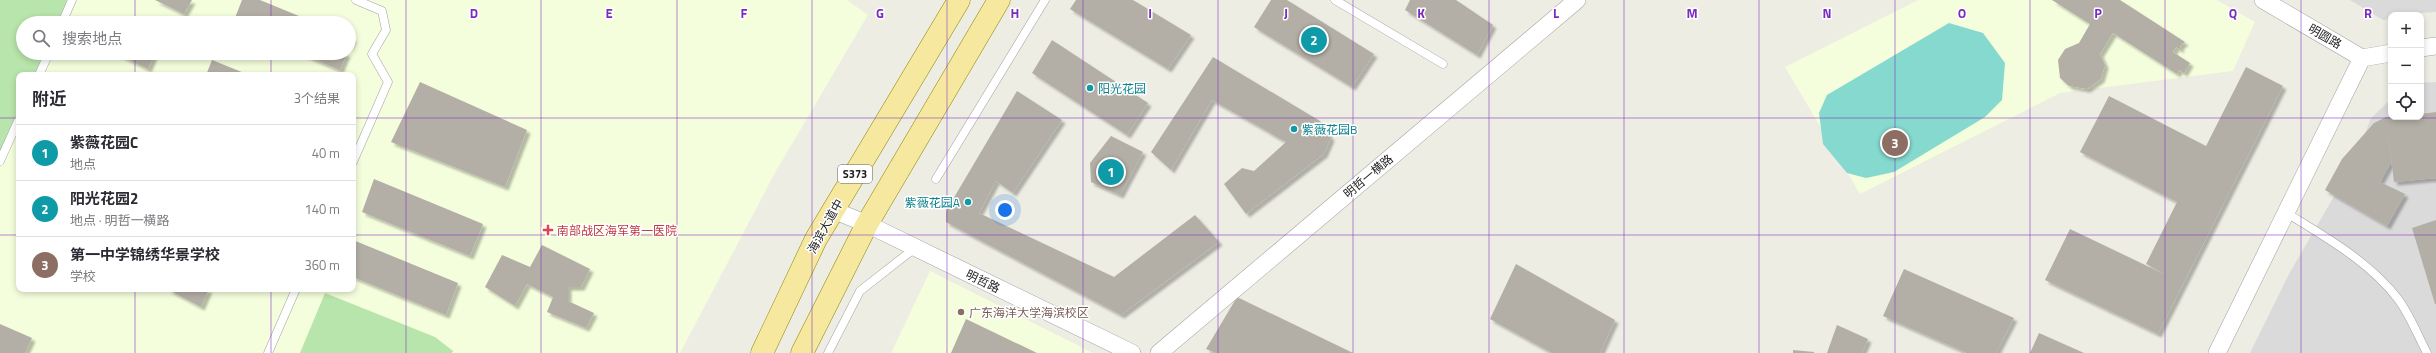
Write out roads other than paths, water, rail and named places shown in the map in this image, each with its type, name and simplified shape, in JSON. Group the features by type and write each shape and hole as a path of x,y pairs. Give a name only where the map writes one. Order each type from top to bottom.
{"main road":[{"name":"海滨大道中","path":"762,353 816,239 959,0"},
{"name":"S373","path":"802,353 867,224 999,0"}],"street":[{"name":"明哲一横路","path":"1159,353 1577,0"},
{"name":"明圆路","path":"2263,0 2362,58"},
{"path":"2424,48 2436,46"},
{"path":"2217,353 2362,58 2388,54"},
{"name":"明哲路","path":"833,210 867,224 1132,353"}],"lane":[{"path":"65,16 72,0"},
{"path":"356,0 382,11 386,30 372,54 388,82 356,155"},
{"path":"936,179 1045,0"},
{"path":"1334,0 1442,64"},
{"path":"40,72 45,60"},
{"path":"0,161 16,126"},
{"path":"2285,212 2331,241 2369,268 2398,300 2427,353"},
{"path":"828,353 860,291 915,248"},
{"path":"268,353 295,292"}],"place":[{"name":"阳光花园2","path":"1314,40"},
{"name":"阳光花园","path":"1090,88"},
{"name":"紫薇花园B","path":"1294,129"},
{"name":"第一中学锦绣华景学校","path":"1895,143"},
{"name":"紫薇花园C","path":"1111,172"},
{"name":"紫薇花园A","path":"968,202"},
{"name":"南部战区海军第一医院","path":"548,230"},
{"name":"广东海洋大学海滨校区","path":"961,312"}]}
